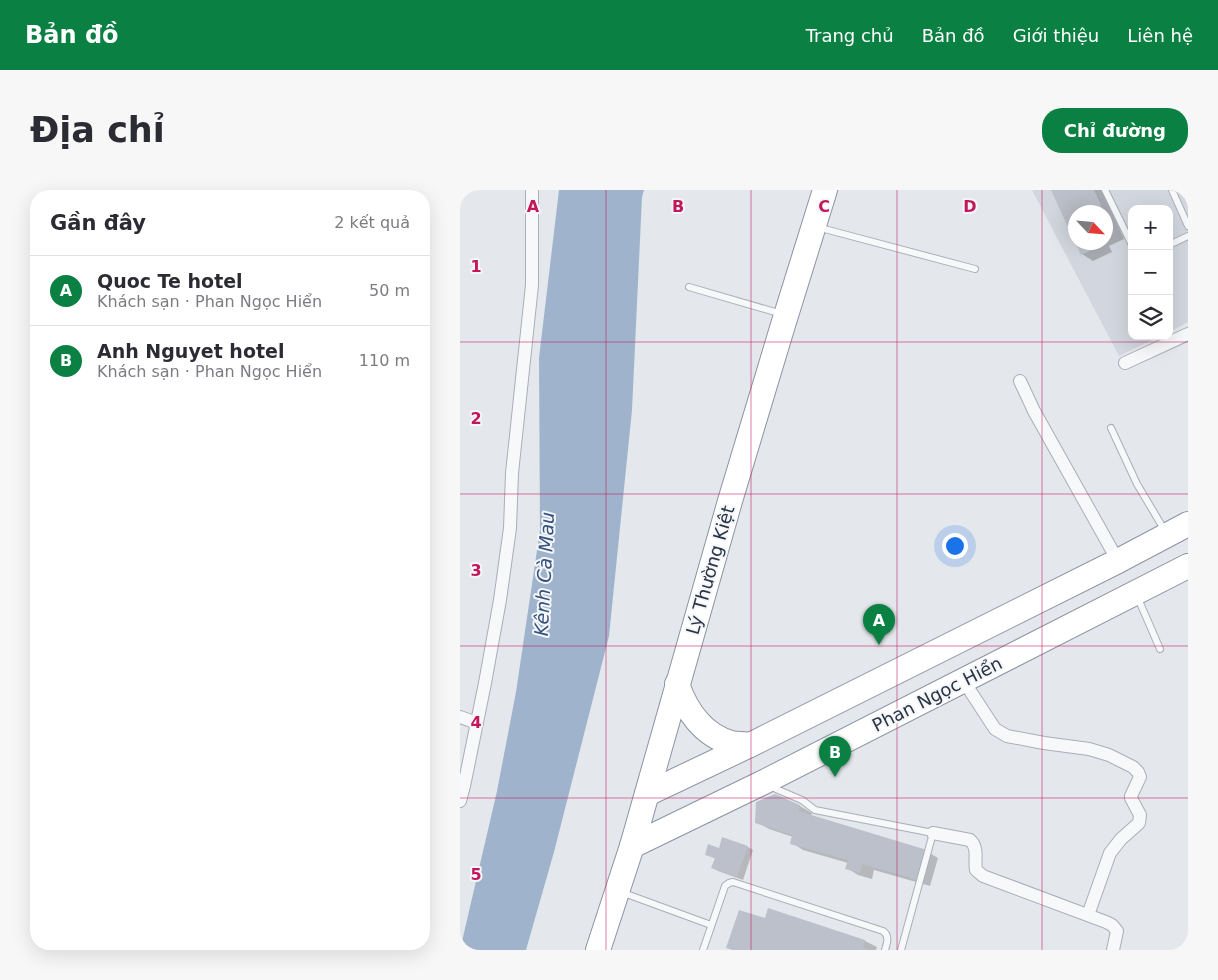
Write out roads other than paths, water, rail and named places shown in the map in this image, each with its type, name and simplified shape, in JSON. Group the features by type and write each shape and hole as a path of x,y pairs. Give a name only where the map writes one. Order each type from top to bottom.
{"highway":[{"name":"Lý Thường Kiệt","path":"598,950 632,846 730,501 825,190"},
{"path":"647,794 750,745 1118,561 1188,524"},
{"name":"Phan Ngọc Hiển","path":"632,846 762,783 1188,566"},
{"path":"677,684 681,697 688,709 707,730 730,742 750,745"}],"street":[{"path":"460,802 500,600 510,528 512,473 532,285 532,190"},
{"path":"1125,363 1188,334"},
{"path":"1020,381 1034,410 1118,561"},
{"path":"964,680 995,729 1007,736 1089,749 1115,758 1134,767 1138,772 1140,777 1131,798 1140,814 1139,823 1110,852 1088,915"},
{"path":"460,717 477,723"},
{"path":"933,833 970,840 974,843 976,870 983,876 1112,925 1117,930 1113,950"}],"lane":[{"path":"1105,190 1128,237"},
{"path":"1172,190 1188,226"},
{"path":"814,226 975,268"},
{"path":"1173,243 1188,236"},
{"path":"689,287 786,315"},
{"path":"1111,428 1138,484 1167,535"},
{"path":"1135,593 1160,649"},
{"path":"762,783 802,800 815,810 933,833 901,950"},
{"path":"703,950 725,886 733,882 883,931 888,937 885,950"},
{"path":"618,891 711,925"}],"water":[{"name":"Kênh Cà Mau","path":"559,190 644,190 642,197 632,410 609,636 554,852 526,950 460,950 497,791 516,692 540,530 539,358"}],"place":[{"name":"Quoc Te hotel","path":"879,645"},
{"name":"Anh Nguyet hotel","path":"835,777"}]}
